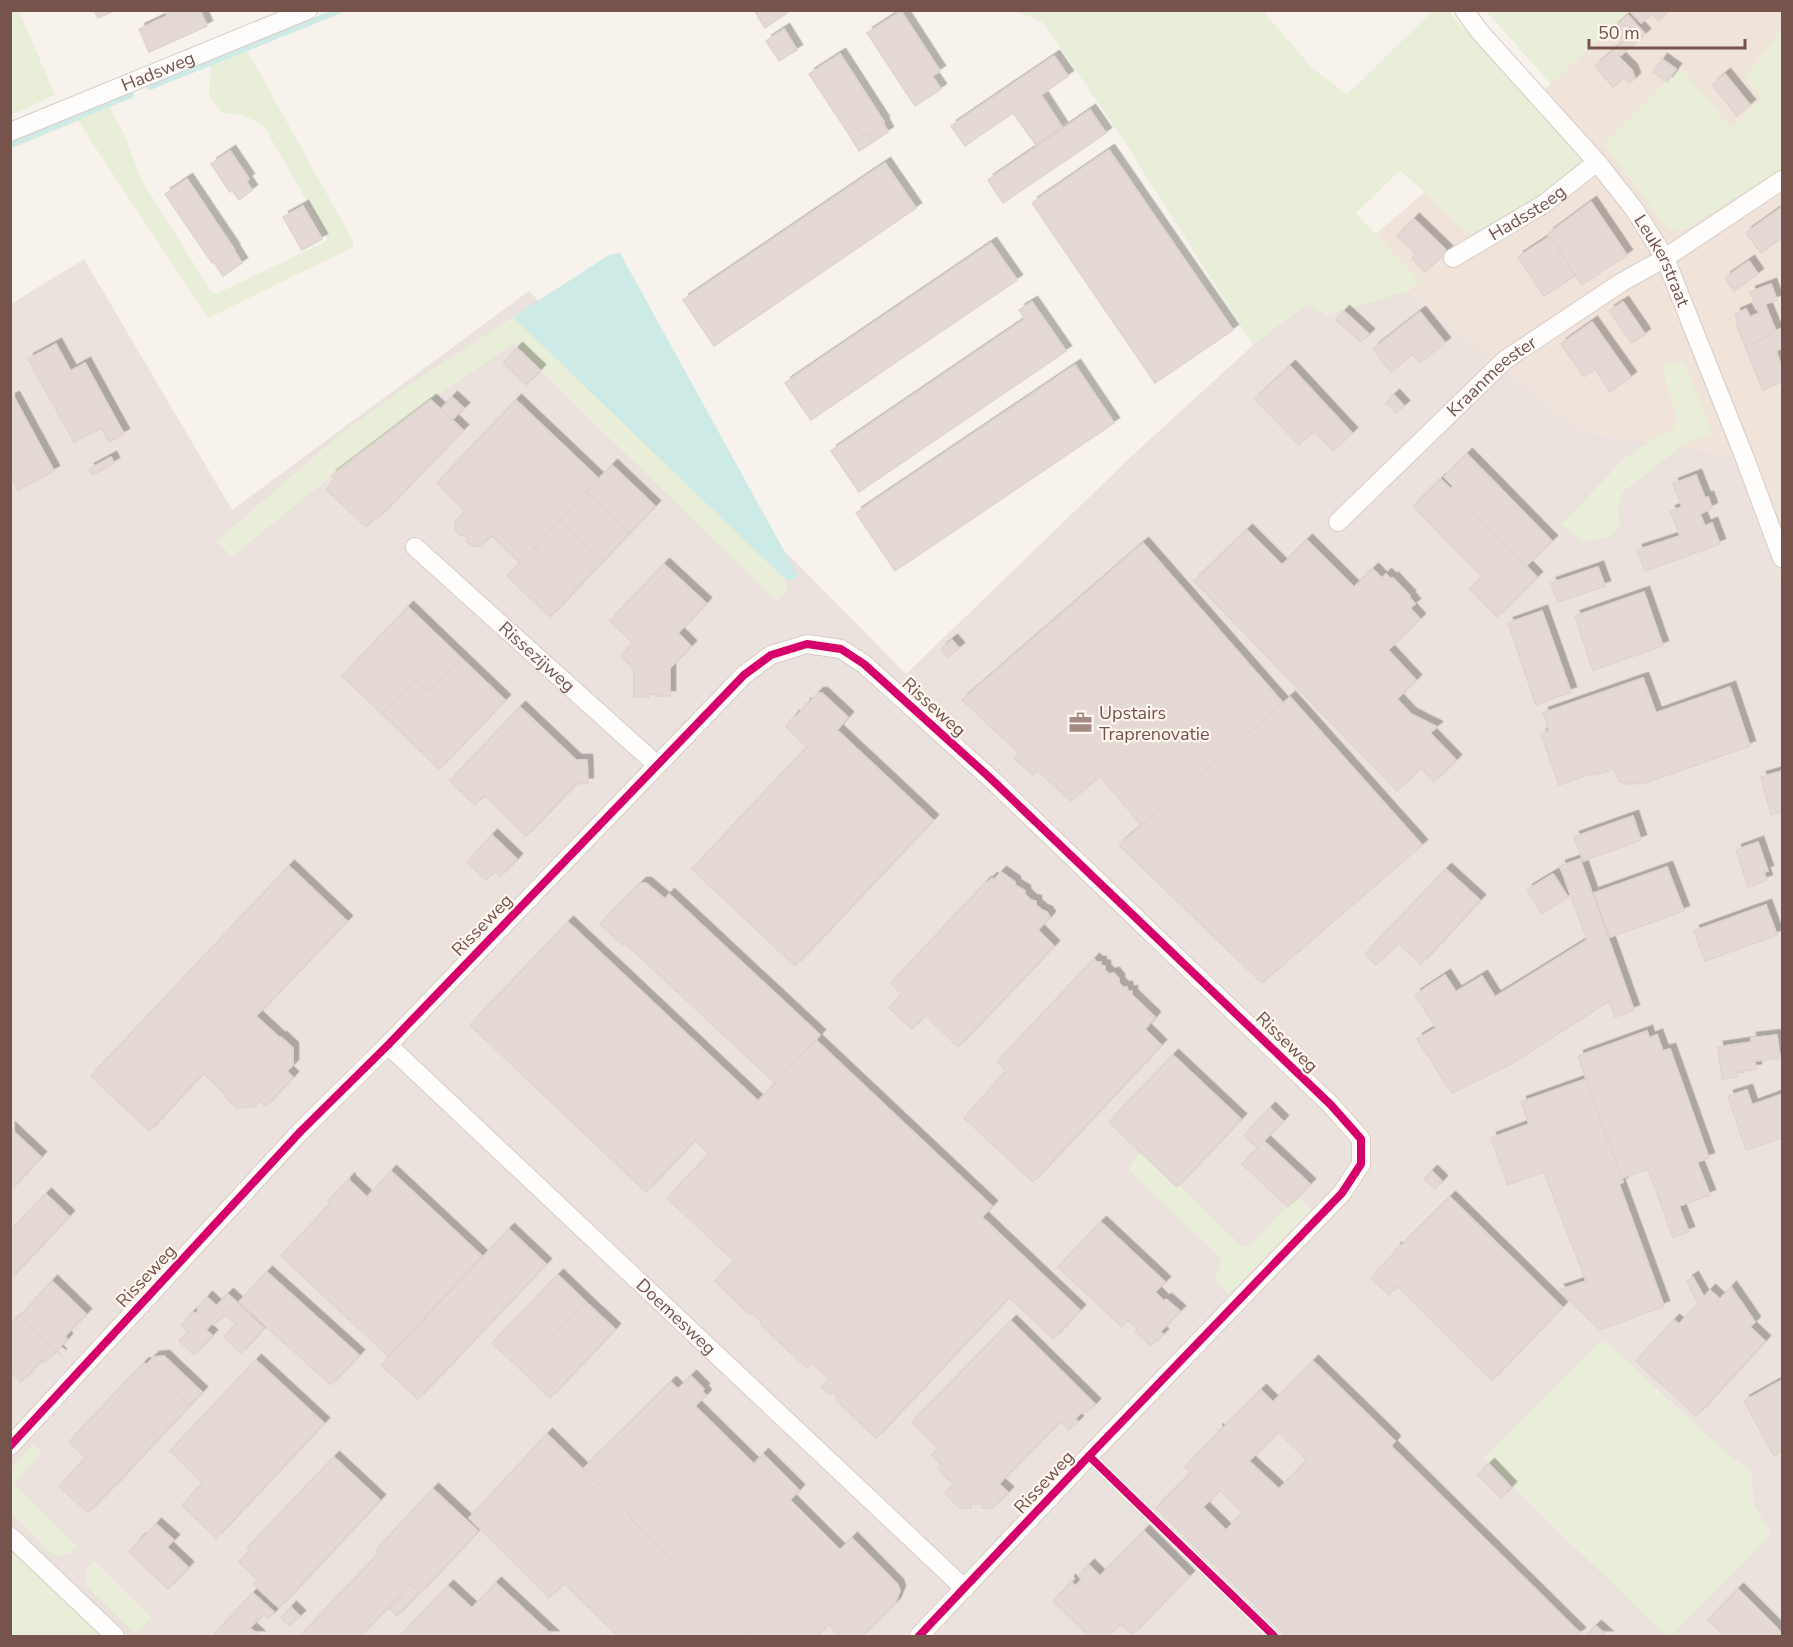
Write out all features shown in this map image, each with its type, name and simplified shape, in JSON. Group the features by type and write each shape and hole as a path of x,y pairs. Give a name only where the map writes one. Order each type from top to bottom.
{"street":[{"name":"Hadsweg","path":"10,132 308,10"},
{"name":"Leukerstraat","path":"1464,10 1480,32 1597,162 1634,209 1665,258 1782,558"},
{"name":"Hadssteeg","path":"1453,258 1544,204 1597,162"},
{"name":"Kraanmeester","path":"1338,522 1505,360 1782,180"},
{"name":"Rissezijweg","path":"415,547 657,765"},
{"name":"Risseweg","path":"10,1446 300,1132 388,1045 744,675 771,656 807,644 841,649 864,664 988,776 1331,1105 1360,1139 1361,1164 1342,1193 1097,1447 920,1636"},
{"name":"Doemesweg","path":"388,1045 965,1589"},
{"path":"10,1536 115,1636"}],"shaded area":[{"path":"1624,11 1782,11 1782,587 1743,457 1582,432 1357,250 1551,84 1625,14"},
{"path":"1357,250 1582,432 1743,457 1782,587 1782,1636 11,1636 11,304 84,259 232,510 529,291 906,674 1135,453"}],"green space":[{"path":"11,10 19,11 55,95 11,115"},
{"path":"1624,10 1625,14 1551,84 1486,11"},
{"path":"1016,11 1263,11 1313,69 1347,94 1433,11 1448,11 1585,162 1550,190 1470,235 1400,170 1356,213 1420,281 1408,291 1327,315 1309,306 1298,311 1253,345 1122,138 1043,22"},
{"path":"1782,29 1782,168 1686,229 1669,230 1603,144 1680,67 1731,128 1762,97 1744,78"},
{"path":"243,43 353,241 353,247 208,318 78,121 11,149 10,140 106,100 125,136 141,179 211,291 216,294 327,241 325,233 265,128 246,117 223,113 213,102 209,92 212,55"},
{"path":"513,317 785,579 788,590 777,601 513,344 431,400 331,476 232,557 217,541 341,433"},
{"path":"1684,362 1712,433 1683,445 1623,492 1618,507 1620,524 1614,534 1604,539 1582,541 1561,524 1625,458 1656,437 1672,430 1678,420 1661,366"},
{"path":"1140,1153 1148,1156 1243,1247 1252,1244 1294,1199 1303,1201 1311,1210 1229,1294 1215,1280 1222,1260 1130,1171 1131,1164"},
{"path":"1603,1339 1723,1450 1751,1471 1754,1505 1771,1534 1671,1636 1667,1636 1483,1459"},
{"path":"33,1445 42,1452 14,1484 77,1546 69,1554 55,1556 11,1513 11,1468"},
{"path":"11,1546 105,1636 11,1636"},
{"path":"94,1561 151,1617 136,1634 87,1587 85,1571"}],"water":[{"path":"620,253 798,576 793,580 785,579 513,317 609,255"}],"building":[{"path":"94,10 116,10 98,18"},
{"path":"165,10 200,10 207,26 149,52 139,29 167,16"},
{"path":"754,10 791,10 765,28"},
{"path":"1629,10 1649,10 1652,14 1641,23"},
{"path":"1649,10 1669,10 1658,21"},
{"path":"901,11 940,71 932,76 941,89 915,106 867,33"},
{"path":"1628,15 1645,34 1619,57 1632,70 1635,78 1630,83 1624,78 1613,87 1595,66 1624,41 1613,28"},
{"path":"784,29 797,50 779,61 766,41"},
{"path":"840,54 884,122 888,132 873,142 867,134 863,136 857,127 848,133 809,74"},
{"path":"1054,56 1068,76 1041,95 1062,127 1036,145 1013,113 965,146 951,126"},
{"path":"1662,59 1676,69 1667,82 1653,72"},
{"path":"1725,74 1750,105 1737,116 1712,85"},
{"path":"1090,110 1106,133 1003,203 988,180"},
{"path":"857,127 863,136 867,134 873,142 859,151 848,133"},
{"path":"1109,150 1233,330 1155,383 1032,203"},
{"path":"230,151 249,179 246,181 252,190 239,200 232,190 230,192 211,164"},
{"path":"885,163 916,208 714,346 683,300"},
{"path":"187,179 242,263 223,276 165,194"},
{"path":"1591,202 1627,255 1582,285 1548,234"},
{"path":"303,206 322,239 302,250 283,217"},
{"path":"1782,207 1782,237 1761,253 1746,233"},
{"path":"1414,219 1447,251 1425,272 1412,259 1416,254 1397,236"},
{"path":"1550,236 1575,276 1544,296 1518,257"},
{"path":"991,243 1017,280 811,420 785,383"},
{"path":"1749,261 1758,274 1734,291 1725,278"},
{"path":"1771,284 1777,300 1765,304 1776,331 1768,333 1770,336 1745,346 1735,314 1746,309 1750,317 1759,313 1750,292"},
{"path":"1032,302 1066,351 859,492 831,451 1025,319 1019,310"},
{"path":"1623,302 1645,334 1632,343 1609,311"},
{"path":"1344,311 1369,334 1361,342 1336,320"},
{"path":"1420,312 1445,343 1420,363 1413,354 1391,372 1373,349"},
{"path":"1592,322 1631,377 1610,392 1595,369 1584,377 1561,344"},
{"path":"1780,329 1782,348 1776,351 1782,368 1782,382 1763,390 1745,346 1770,336 1768,333"},
{"path":"56,344 71,371 85,363 124,434 109,442 101,428 74,442 28,359"},
{"path":"517,348 540,370 526,385 503,363"},
{"path":"1075,365 1114,423 895,571 856,513"},
{"path":"1290,366 1352,433 1333,451 1314,431 1299,445 1255,399"},
{"path":"1394,395 1404,406 1396,413 1386,403"},
{"path":"14,397 54,471 18,490 10,476 10,399"},
{"path":"452,397 464,408 452,420 441,409"},
{"path":"431,400 463,430 377,519 366,527 326,489 335,479 331,476"},
{"path":"516,400 599,479 520,563 491,535 481,546 472,546 466,541 468,539 463,534 461,536 455,530 455,522 465,511 437,483"},
{"path":"1467,454 1552,541 1526,566 1451,489 1453,486 1444,477"},
{"path":"111,457 114,463 93,475 89,469"},
{"path":"612,465 655,506 629,533 586,492"},
{"path":"1696,475 1705,498 1708,497 1712,508 1700,514 1705,526 1712,523 1720,544 1645,571 1637,550 1680,536 1670,511 1682,507 1673,484"},
{"path":"1441,479 1537,577 1497,617 1470,589 1482,577 1413,506"},
{"path":"586,492 629,533 603,561 559,521"},
{"path":"559,521 603,561 577,588 534,548"},
{"path":"1247,530 1282,565 1307,540 1354,587 1373,569 1382,578 1386,574 1391,579 1393,578 1410,596 1415,604 1410,608 1420,619 1388,650 1416,680 1397,699 1411,714 1437,727 1430,733 1456,760 1434,782 1421,768 1397,791 1194,581"},
{"path":"1143,543 1283,703 1142,826 1100,776 1071,801 1037,770 1033,775 1014,758 1019,753 962,700"},
{"path":"534,548 577,588 550,617 507,576"},
{"path":"664,564 706,603 678,633 691,646 670,668 670,696 649,694 649,697 634,697 634,669 621,656 633,643 610,621"},
{"path":"1598,567 1605,586 1558,602 1551,583"},
{"path":"1644,592 1663,646 1593,670 1575,616"},
{"path":"408,607 461,658 428,692 415,680 382,714 342,676"},
{"path":"1542,611 1571,692 1536,705 1508,623"},
{"path":"952,640 959,648 948,657 941,649"},
{"path":"461,658 505,700 439,769 382,714 415,680 428,692"},
{"path":"1643,678 1656,713 1730,687 1750,746 1642,784 1641,782 1626,784 1619,781 1614,769 1559,785 1541,734 1549,731 1543,713"},
{"path":"818,693 822,693 848,717 837,730 933,820 795,966 692,869 807,747 786,727 805,704 808,704"},
{"path":"1290,697 1422,845 1262,983 1119,845"},
{"path":"520,707 576,760 587,760 588,783 576,784 526,836 484,795 475,805 450,781"},
{"path":"1782,771 1782,812 1771,815 1761,777"},
{"path":"1633,816 1641,840 1583,861 1574,837"},
{"path":"492,835 517,859 500,877 494,871 486,880 467,862"},
{"path":"1758,842 1768,871 1764,872 1767,880 1748,887 1736,850"},
{"path":"1580,859 1634,1010 1615,1017 1609,1001 1513,1063 1452,1093 1417,1039 1436,1028 1415,995 1445,975 1456,992 1482,976 1495,997 1587,940 1560,866"},
{"path":"289,866 347,921 256,1016 293,1048 293,1065 287,1071 293,1077 266,1106 260,1101 254,1107 237,1108 203,1073 149,1131 91,1076"},
{"path":"1667,867 1684,911 1610,937 1594,893"},
{"path":"1446,869 1480,900 1421,964 1398,943 1376,965 1365,954"},
{"path":"1001,872 1025,891 1031,900 1036,901 1036,905 1047,912 1050,917 1038,930 1054,946 958,1047 925,1015 912,1029 889,1008 902,994 891,983 986,882 992,878 994,880"},
{"path":"1553,874 1568,897 1542,914 1527,890"},
{"path":"641,883 646,883 665,899 669,894 820,1035 775,1083 625,943 623,945 600,924"},
{"path":"1766,905 1777,935 1705,961 1694,931"},
{"path":"568,922 758,1101 816,1040 992,1206 982,1217 1080,1310 1053,1339 1009,1297 876,1438 836,1400 838,1397 832,1392 830,1395 822,1387 829,1379 812,1363 807,1368 760,1324 762,1322 752,1312 750,1315 715,1281 734,1261 667,1198 709,1154 695,1140 646,1192 470,1025"},
{"path":"1094,959 1101,962 1100,965 1105,966 1109,974 1114,973 1119,983 1127,987 1128,992 1132,991 1132,995 1155,1017 1145,1029 1161,1045 1033,1182 964,1118 1006,1071 997,1062"},
{"path":"1647,1031 1649,1038 1657,1035 1663,1051 1670,1049 1709,1158 1697,1162 1710,1195 1679,1206 1689,1232 1673,1237 1648,1169 1622,1178 1578,1056"},
{"path":"1777,1035 1780,1058 1755,1061 1756,1069 1737,1072 1738,1077 1722,1079 1718,1047 1752,1042 1751,1038"},
{"path":"1173,1055 1241,1119 1177,1187 1109,1122"},
{"path":"1586,1079 1623,1182 1619,1184 1664,1306 1600,1330 1559,1290 1586,1281 1544,1172 1508,1185 1491,1138 1529,1124 1521,1102"},
{"path":"1747,1090 1752,1105 1782,1094 1782,1138 1746,1150 1728,1096"},
{"path":"1270,1108 1283,1121 1257,1148 1244,1135"},
{"path":"10,1128 41,1157 10,1190"},
{"path":"1264,1141 1310,1184 1288,1207 1242,1164"},
{"path":"391,1171 482,1256 388,1356 281,1256 331,1203 328,1201 350,1178 349,1180 367,1197"},
{"path":"1432,1171 1442,1181 1435,1189 1424,1179"},
{"path":"46,1194 69,1216 10,1279 10,1231"},
{"path":"1450,1197 1562,1307 1492,1380 1397,1286 1389,1295 1371,1278 1397,1250 1395,1248 1398,1249"},
{"path":"1101,1222 1165,1282 1155,1292 1180,1311 1160,1332 1163,1334 1151,1346 1135,1331 1138,1329 1128,1320 1122,1327 1058,1267"},
{"path":"509,1229 546,1264 418,1399 381,1365"},
{"path":"267,1272 359,1355 331,1385 239,1302"},
{"path":"558,1275 586,1302 521,1370 492,1343"},
{"path":"1693,1277 1704,1297 1710,1290 1720,1299 1731,1287 1755,1322 1750,1327 1765,1341 1696,1416 1636,1361 1674,1320 1679,1324 1698,1304 1687,1281"},
{"path":"52,1281 86,1314 65,1336 67,1339 57,1350 61,1355 20,1316"},
{"path":"228,1294 264,1328 241,1353 224,1337 236,1325 216,1306"},
{"path":"207,1297 225,1314 206,1330 212,1335 194,1355 179,1341 188,1331 181,1325 193,1312 195,1314 199,1310 197,1308"},
{"path":"586,1302 615,1329 550,1398 521,1370"},
{"path":"20,1316 61,1355 56,1351 45,1362 43,1359 21,1382 10,1372 10,1325"},
{"path":"1011,1321 1095,1404 1075,1419 1078,1421 1069,1430 1060,1421 999,1484 1008,1492 993,1508 982,1508 982,1504 971,1504 971,1508 960,1508 945,1493 953,1484 938,1469 942,1465 932,1455 938,1448 912,1422"},
{"path":"164,1356 202,1392 189,1406 146,1365 154,1357"},
{"path":"256,1360 324,1423 216,1538 182,1505 203,1483 170,1451"},
{"path":"1313,1361 1395,1441 1391,1446 1580,1633 1576,1636 1287,1636 1156,1508 1191,1473 1185,1467 1219,1432 1217,1429 1220,1431 1261,1390 1273,1402","holes":["1278,1432 1307,1460 1279,1489 1249,1461","1220,1490 1243,1513 1226,1530 1203,1507"]},
{"path":"144,1363 189,1406 158,1439 112,1396"},
{"path":"691,1376 704,1389 702,1391 706,1395 695,1406 754,1464 763,1454 799,1490 790,1500 840,1550 852,1538 898,1585 900,1591 895,1603 862,1636 840,1636 829,1625 817,1636 752,1636 630,1518 632,1517 583,1469 671,1382 678,1389"},
{"path":"1782,1380 1782,1451 1774,1456 1744,1401"},
{"path":"112,1396 158,1439 115,1485 69,1442"},
{"path":"547,1434 752,1636 618,1636 564,1583 549,1598 469,1518"},
{"path":"334,1457 380,1500 279,1608 253,1584 257,1579 239,1562 250,1550 247,1548"},
{"path":"86,1458 115,1485 88,1513 59,1486"},
{"path":"1489,1464 1511,1487 1501,1498 1478,1475"},
{"path":"433,1489 478,1531 420,1593 410,1584 360,1636 300,1636 379,1553 376,1550"},
{"path":"156,1524 174,1540 167,1547 188,1567 168,1589 129,1552"},
{"path":"1144,1531 1189,1576 1132,1635 1121,1624 1108,1636 1089,1636 1053,1601 1071,1584 1070,1580 1075,1586 1083,1578 1079,1575 1089,1565 1100,1576"},
{"path":"496,1583 553,1636 400,1636 448,1586 472,1608"},
{"path":"410,1584 419,1592 397,1616 389,1608"},
{"path":"1738,1589 1782,1633 1782,1636 1725,1636 1708,1620"},
{"path":"253,1593 274,1612 268,1619 263,1614 250,1628 259,1636 218,1636 215,1633"},
{"path":"291,1607 300,1616 289,1626 281,1618"},
{"path":"1596,1626 1607,1636 1586,1636"}],"waterway":[{"path":"150,87 341,10"},
{"path":"10,145 131,95"}],"cycle path":[{"path":"10,1446 300,1132 388,1045 744,675 771,655 807,644 841,649 864,664 988,776 1331,1105 1361,1139 1361,1164 1342,1193 919,1636"},
{"path":"1089,1456 1274,1636"}],"place":[{"name":"Upstairs Traprenovatie","path":"1081,723"}]}
